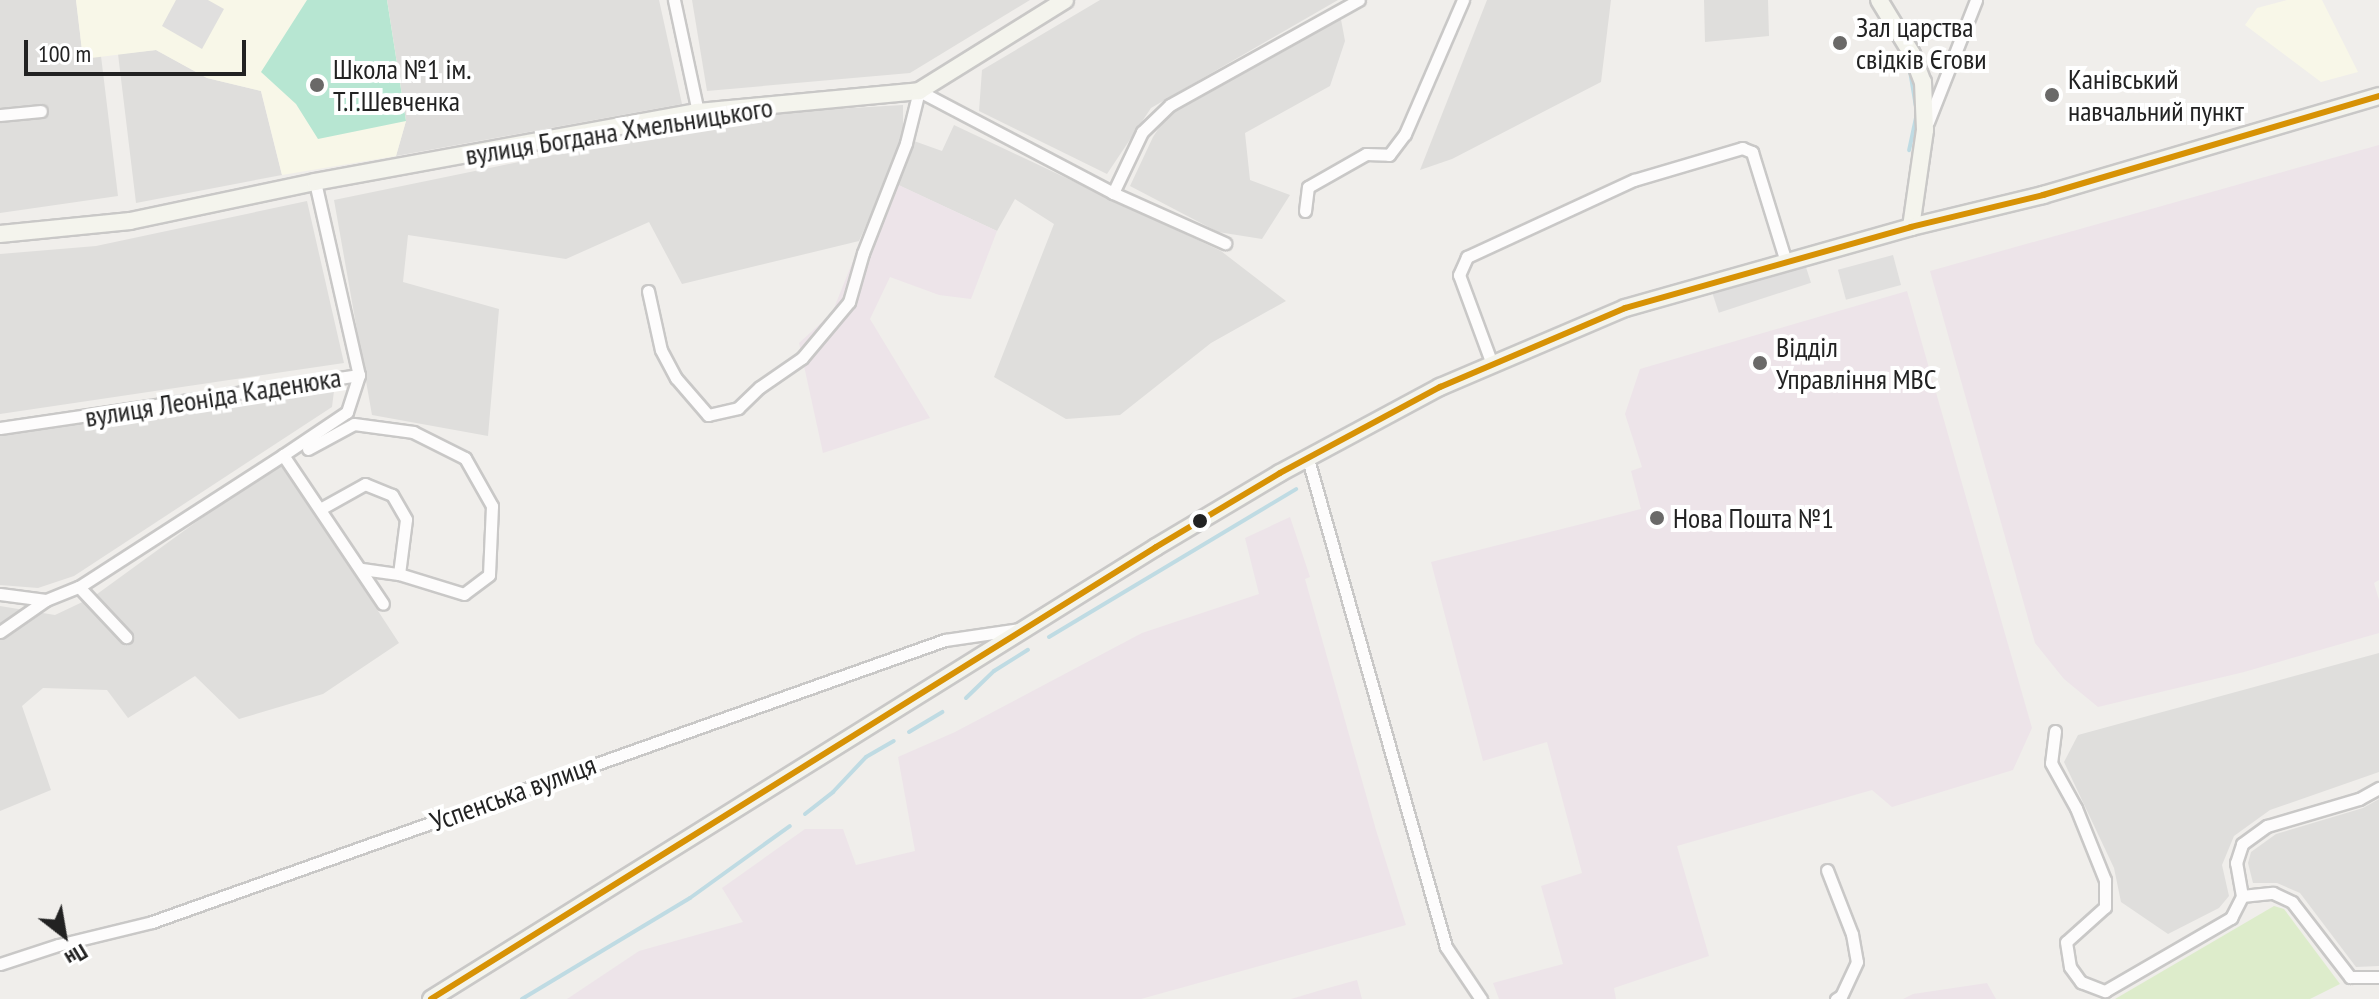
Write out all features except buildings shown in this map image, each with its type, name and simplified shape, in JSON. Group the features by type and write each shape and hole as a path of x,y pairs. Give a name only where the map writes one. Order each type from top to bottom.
{"main road":[{"path":"919,91 1065,0"},
{"path":"1879,0 1912,54 1923,82 1925,130 1911,227"},
{"name":"вулиця Богдана Хмельницького","path":"0,234 130,221 315,182 698,112 919,91"},
{"path":"431,999 1156,547 1440,387 1625,308 1911,227 2043,195 2379,96"}],"street":[{"path":"674,0 698,112"},
{"path":"1113,193 1142,132 1170,105 1359,0"},
{"path":"1305,211 1308,187 1366,154 1389,155 1397,145 1463,0"},
{"path":"1925,130 1976,0"},
{"path":"648,291 661,350 676,378 708,415 738,408 760,387 802,358 849,302 863,253 906,143 919,91 1113,193 1225,243"},
{"path":"0,115 41,111"},
{"path":"1492,364 1459,275 1467,257 1634,180 1742,148 1752,152 1775,216 1786,262"},
{"path":"315,182 359,375"},
{"name":"вулиця Леоніда Каденюка","path":"0,428 359,375 347,412 79,587 46,600 0,632"},
{"path":"308,449 354,424 413,432 465,458 492,506 489,575 464,594 399,574 362,569"},
{"path":"283,455 322,508 383,604"},
{"path":"1308,459 1446,947 1481,999"},
{"path":"322,508 365,484 392,495 406,519 399,574"},
{"path":"79,587 126,637"},
{"name":"вулиця Леоніда Каденюка","path":"0,594 46,600"},
{"name":"Успенська вулиця","path":"0,964 58,945 152,922 945,640 1026,628"},
{"path":"2055,731 2051,763 2076,808 2105,880 2105,907 2066,942 2070,967 2081,982 2105,991 2231,918 2242,896 2236,863 2242,844 2267,826 2359,799 2379,788"},
{"path":"1827,870 1852,934 1857,962 1841,996 1836,999"},
{"path":"2242,896 2273,893 2292,902 2350,977 2379,977"}],"shaded area":[{"path":"0,0 76,0 83,58 101,56 118,196 0,213"},
{"name":"Школа №1 ім. Т.Г.Шевченка","path":"76,0 387,0 406,121 396,156 282,175 261,91 207,78 156,50 83,59"},
{"path":"176,0 208,0 224,9 202,49 162,26"},
{"path":"387,0 659,0 682,104 396,156 406,121"},
{"path":"692,0 1030,0 910,73 707,91"},
{"path":"1100,0 1338,0 1151,108 1107,174 979,111 982,70"},
{"path":"1487,0 1611,0 1601,82 1452,159 1420,170"},
{"path":"1704,0 1768,0 1769,36 1705,42"},
{"path":"2287,0 2322,0 2358,72 2321,82 2245,25 2257,8"},
{"path":"1340,14 1345,41 1330,86 1245,133 1250,180 1290,195 1262,239 1218,232 1130,186 1153,137 1172,108"},
{"path":"156,50 207,78 261,91 282,175 136,203 118,54"},
{"path":"903,105 903,141 859,241 682,284 649,222 566,259 408,235 403,282 499,309 488,436 372,415 334,200 689,127 800,111"},
{"path":"954,125 1221,251 1286,301 1211,343 1120,415 1066,419 994,377 1054,224 1015,199 997,231 898,185 914,141 942,151"},
{"path":"2379,145 2379,580 2374,583 2379,600 2379,633 2244,672 2098,707 2064,679 2035,643 1930,271"},
{"path":"886,179 997,231 971,299 939,295 890,277 870,319 930,418 823,453 799,343 832,313"},
{"path":"307,201 344,363 0,414 0,254 96,246"},
{"path":"1893,255 1901,285 1846,300 1838,270"},
{"path":"1803,258 1811,283 1719,313 1711,288"},
{"path":"1907,291 2032,728 2013,770 1892,807 1872,790 1677,846 1709,956 1614,988 1616,999 1499,999 1493,983 1563,964 1541,886 1582,873 1547,742 1483,761 1431,562 1641,509 1631,471 1642,467 1625,414 1640,369"},
{"path":"334,391 332,407 74,576 38,588 0,585 0,433"},
{"path":"280,461 399,643 323,694 239,719 195,676 128,718 107,690 43,688 22,706 51,790 0,811 0,606 55,615 93,597"},
{"path":"1290,517 1310,577 1305,579 1376,830 1406,925 1141,999 567,999 639,951 743,922 722,888 805,829 843,829 856,865 915,851 898,757 955,732 1142,633 1259,594 1245,538"},
{"path":"2379,653 2379,772 2270,810 2234,836 2222,865 2229,896 2219,908 2168,934 2121,902 2114,868 2064,762 2078,735"},
{"path":"2379,799 2379,966 2356,967 2300,893 2277,883 2253,883 2248,863 2251,852 2276,834 2363,808"},
{"path":"1357,980 1362,999 1291,999 1328,988"},
{"path":"1987,983 1996,999 1903,999 1913,994"}],"green space":[{"path":"307,0 387,0 406,121 318,139 296,104 261,72"},
{"path":"2274,906 2284,909 2340,984 2310,999 2115,999"}],"waterway":[{"path":"1909,65 1917,113 1909,150"},
{"path":"1049,637 1296,489"},
{"path":"966,698 994,671 1028,650"},
{"path":"909,732 942,712"},
{"path":"805,814 833,792 866,757 894,741"},
{"path":"522,999 690,898 790,826"}],"transit line":[{"path":"431,999 1156,547 1280,473 1440,387 1625,308 1911,227 2043,195 2379,96"}],"place":[{"name":"Зал царства свідків Єгови","path":"1840,43"},
{"name":"Школа №1 ім. Т.Г.Шевченка","path":"317,85"},
{"name":"Канівський навчальний пункт","path":"2052,95"},
{"name":"Відділ Управління МВС","path":"1760,363"},
{"name":"Нова Пошта №1","path":"1657,518"}]}
